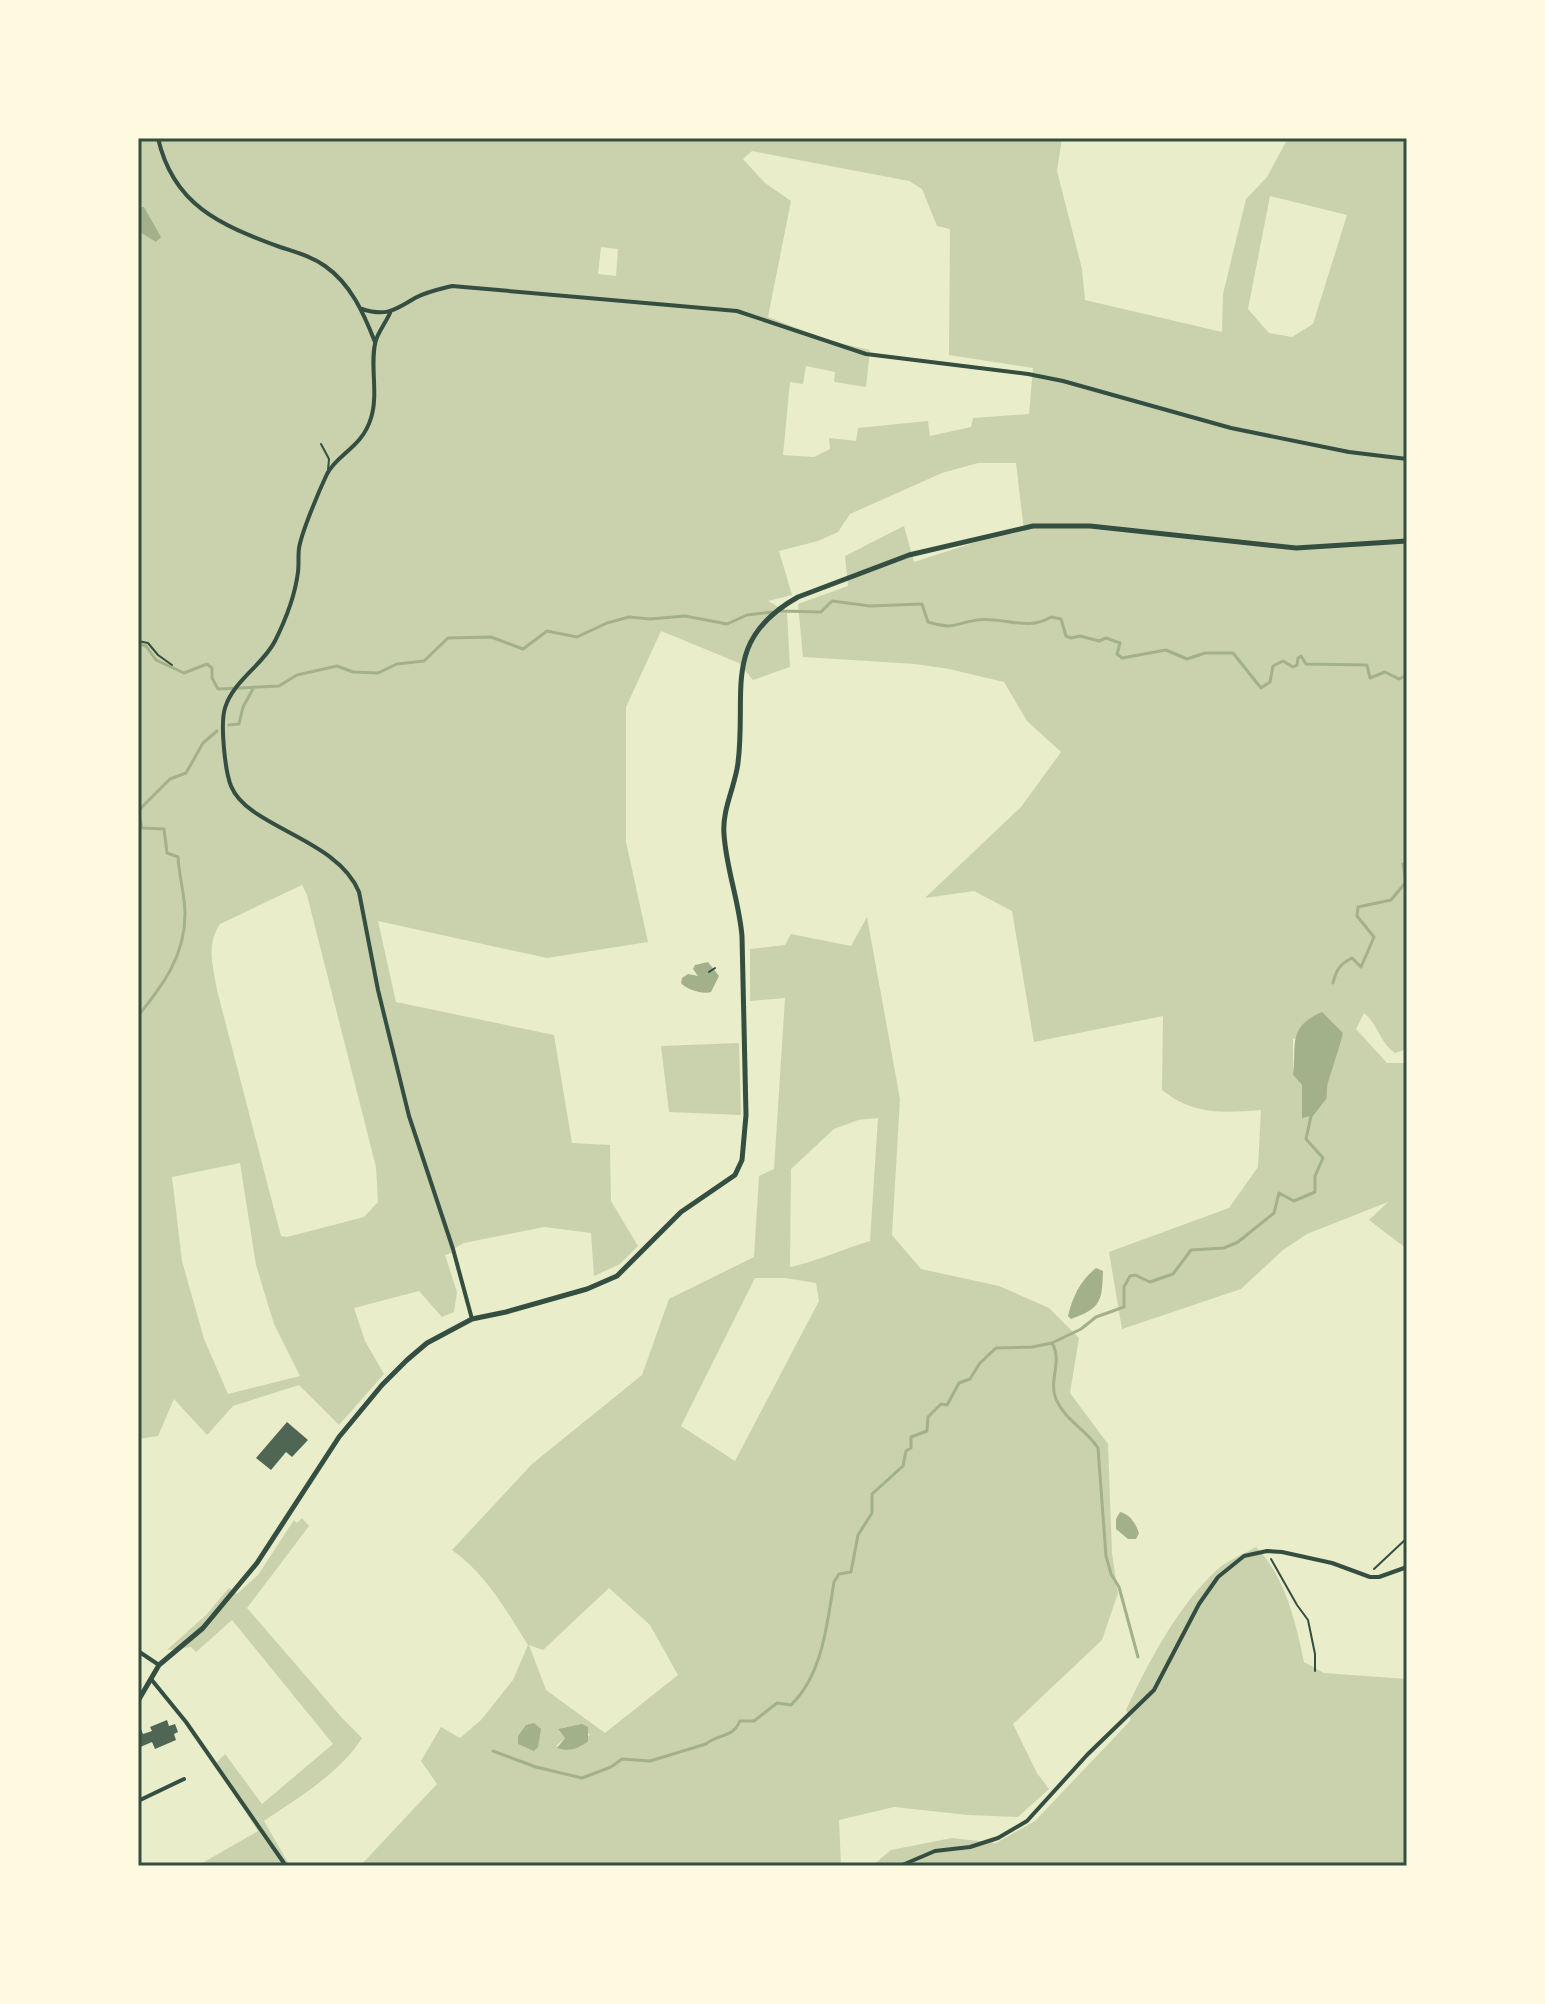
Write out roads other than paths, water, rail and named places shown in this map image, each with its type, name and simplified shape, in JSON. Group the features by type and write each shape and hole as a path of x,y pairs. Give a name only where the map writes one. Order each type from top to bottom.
{"street":[{"path":"158,138 163,161 181,192 195,205 247,234 311,257 327,267 347,287 362,309 375,342 376,397 372,418 364,436 328,471 304,531 291,602 274,644 244,678 225,707 223,722 228,775 236,796 244,804 334,859 353,878 359,892 378,990 409,1116 454,1252 472,1319"},
{"path":"375,342 390,313 417,296 452,286 737,311 866,354 1028,374 1231,428 1349,452 1407,459"},
{"path":"362,309 390,313"},
{"path":"138,1701 159,1665 203,1628 257,1563 339,1437 382,1385 427,1343 472,1319 545,1301 617,1276 671,1221 730,1180 739,1170 745,1144 746,1115 742,936 738,901 724,842 724,819 738,761 743,658 751,639 784,604 909,555 1033,526 1105,527 1296,548 1407,541"},
{"path":"900,1866 935,1851 970,1847 998,1838 1027,1821 1087,1755 1154,1690 1199,1604 1218,1577 1244,1556 1267,1551 1332,1563 1370,1577 1407,1567"},
{"path":"138,1651 159,1665"},
{"path":"151,1679 186,1722 286,1866"},
{"path":"138,1801 184,1779"}],"lane":[{"path":"321,444 329,459 328,471"}],"waterway":[{"path":"780,611 821,612 832,601 870,606 922,604 928,622 949,626 986,619 1033,623 1051,617 1061,619 1066,636 1071,638 1080,636 1099,641 1106,638 1120,643 1117,654 1122,658 1166,650 1187,659 1205,653 1233,653 1261,688 1270,682 1273,666 1283,661 1293,667 1301,656 1306,664 1367,665 1370,678 1385,672 1399,679 1407,675"},
{"path":"138,644 146,646 156,660 184,673 207,664 212,668 212,678 218,689 279,686 297,675 337,666 353,672 378,673 397,664 424,661 448,638 491,637 523,649 547,631 577,637 629,617 685,616 727,624 747,615 772,612"},
{"path":"229,725 239,724 243,707 254,687"},
{"path":"138,811 170,779 186,773 203,743 217,731"},
{"path":"138,811 142,828 164,829 167,853 178,857 185,914 177,957 138,1016"},
{"path":"1333,983 1339,968 1348,960 1352,958 1361,967 1374,937 1357,916 1358,907 1391,900 1406,882 1403,864"},
{"path":"493,1751 536,1767 582,1778 611,1767 622,1759 650,1761 706,1744 733,1731 740,1721 754,1721 777,1703 791,1705 802,1692 817,1663 834,1582 839,1574 851,1572 858,1535 872,1513 872,1494 903,1466 906,1451 911,1448 911,1437 927,1431 928,1417 941,1404 947,1405 959,1383 970,1379 980,1363 996,1348 1052,1343 1081,1329 1096,1317 1124,1307 1124,1287 1130,1276 1150,1282 1173,1274 1191,1250 1224,1248 1238,1242 1274,1213 1279,1193 1294,1201 1315,1192 1315,1176 1323,1158 1306,1139 1311,1116 1325,1098 1326,1081"},
{"path":"1052,1343 1056,1357 1056,1399 1098,1448 1106,1556 1119,1587 1138,1657"}]}
